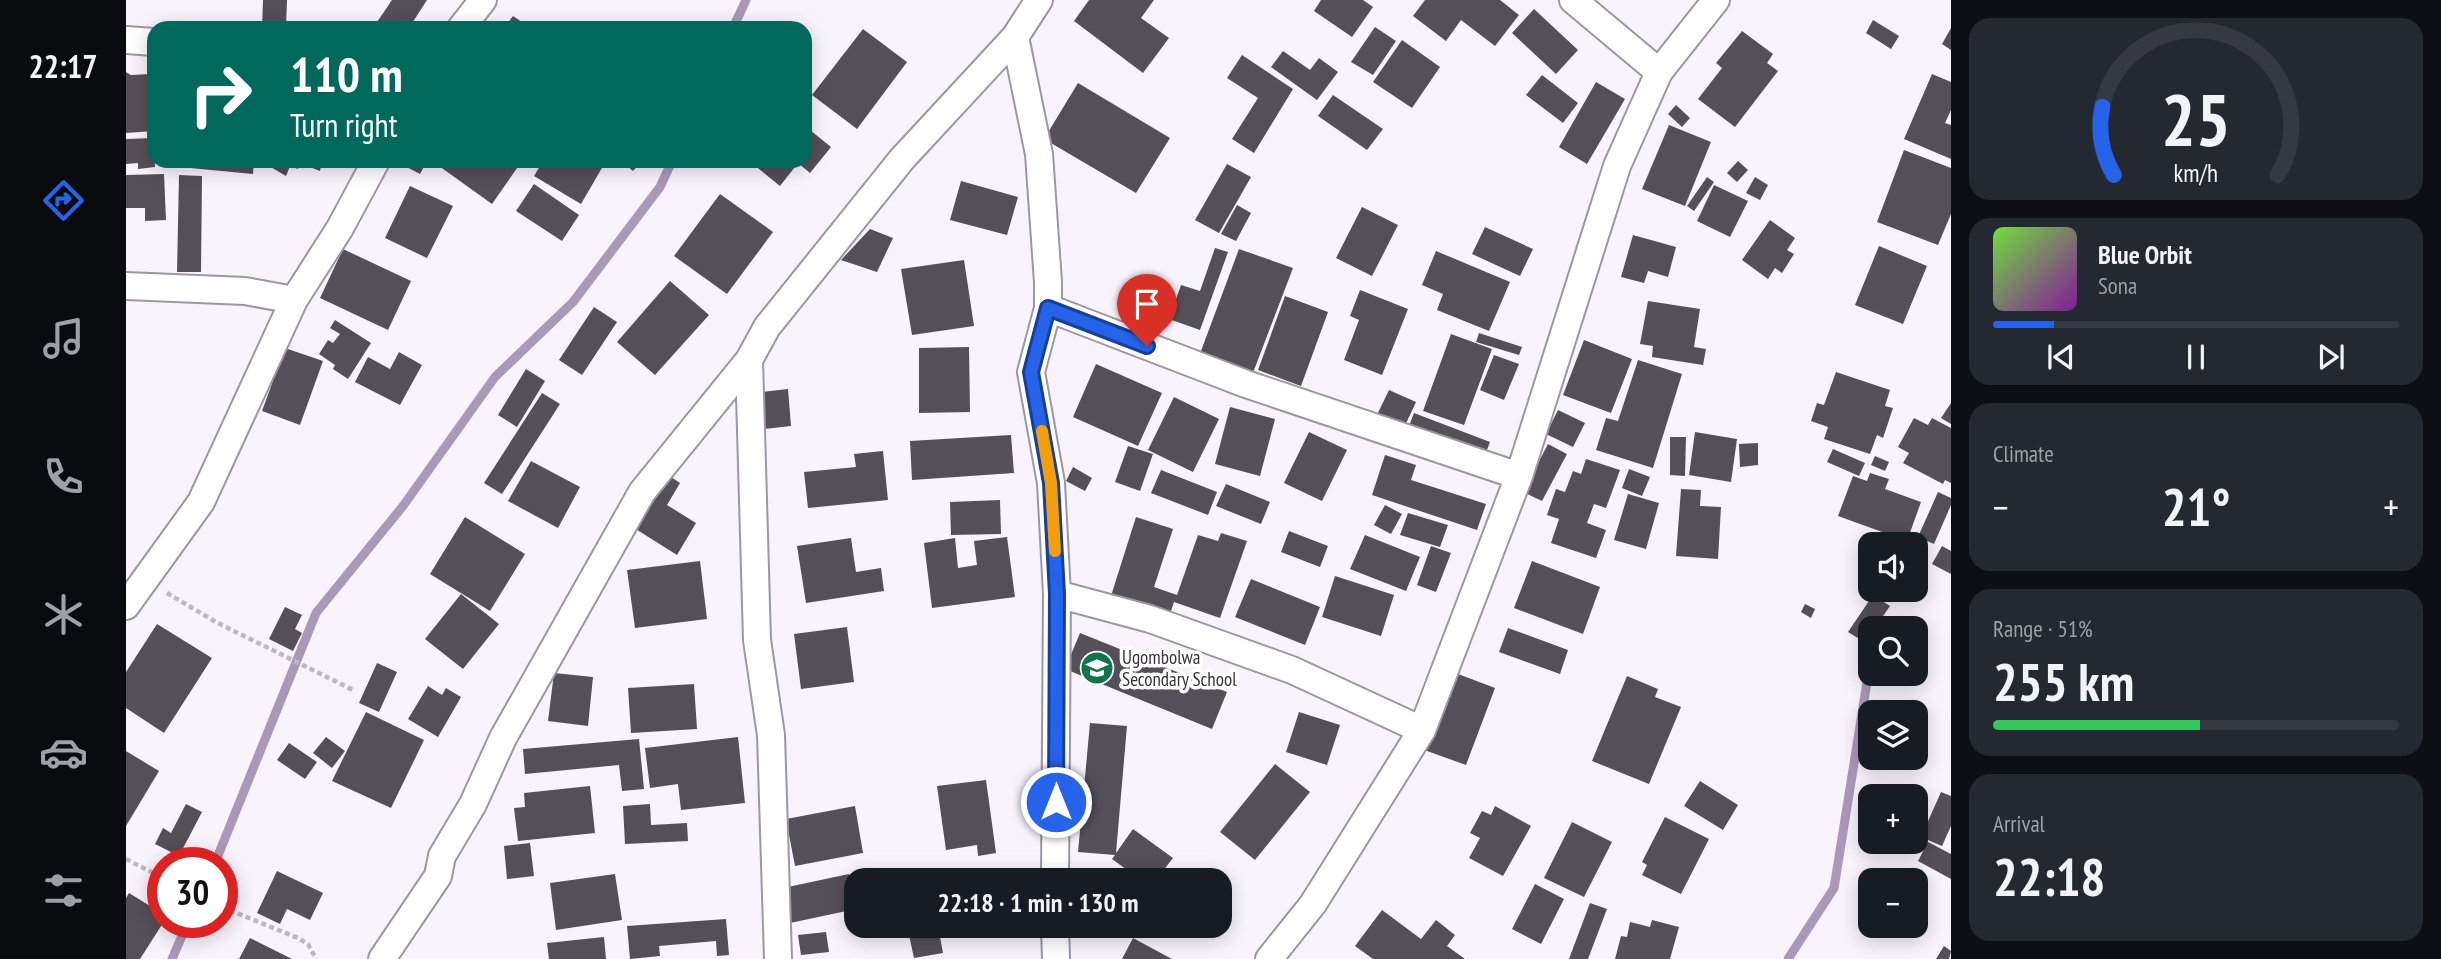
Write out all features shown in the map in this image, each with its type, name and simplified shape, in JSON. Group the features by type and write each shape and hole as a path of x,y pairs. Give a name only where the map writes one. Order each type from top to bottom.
{"street":[{"path":"466,21 483,0"},
{"path":"382,959 438,876 442,856 473,804 503,738 642,492 749,360 767,327 902,159 1015,37 1039,0"},
{"path":"1573,0 1659,72"},
{"path":"1269,959 1313,904 1422,730 1519,475 1617,166 1659,72 1716,0"},
{"path":"1015,37 1039,154 1048,308 1031,372 1051,483 1057,594 1055,868"},
{"path":"126,40 147,41"},
{"path":"126,606 201,502 294,300 340,228 372,168"},
{"path":"126,286 245,291 294,300"},
{"path":"1048,308 1246,384 1519,475"},
{"path":"749,360 757,640 771,735 778,959"},
{"path":"1057,594 1150,619 1292,670 1422,730"},
{"path":"1055,938 1056,959"}],"path":[{"path":"145,579 216,622 355,691"},
{"path":"126,859 147,870"},
{"path":"238,914 309,944 316,959"}],"building":[{"path":"263,0 287,0 286,21 262,21"},
{"path":"392,0 427,0 414,21 378,21"},
{"path":"1089,0 1154,0 1141,18 1169,38 1143,73 1074,21"},
{"path":"1321,0 1363,0 1373,7 1352,37 1314,11"},
{"path":"1425,0 1500,0 1519,15 1495,46 1461,20 1446,41 1413,16"},
{"path":"1534,9 1578,50 1556,74 1512,33"},
{"path":"1873,20 1899,36 1891,49 1866,33"},
{"path":"1375,27 1396,41 1373,75 1351,62"},
{"path":"1951,28 1951,50 1942,44"},
{"path":"863,29 907,62 857,129 812,95"},
{"path":"1742,31 1773,54 1767,63 1778,71 1735,127 1698,99 1722,68 1716,63"},
{"path":"1402,40 1440,67 1412,108 1373,82"},
{"path":"1283,51 1310,70 1319,58 1338,72 1317,100 1271,67"},
{"path":"1242,55 1293,89 1254,153 1232,139 1258,98 1227,78"},
{"path":"126,72 131,75 147,74 147,132 126,133"},
{"path":"1932,74 1951,82 1951,110 1945,123 1951,125 1951,159 1904,139"},
{"path":"1542,75 1578,103 1563,123 1526,95"},
{"path":"1596,82 1625,99 1587,164 1559,147"},
{"path":"1078,83 1170,138 1136,193 1044,139"},
{"path":"1333,95 1383,129 1367,150 1318,116"},
{"path":"1676,105 1690,118 1682,127 1668,114"},
{"path":"1669,125 1711,142 1685,206 1642,189"},
{"path":"812,132 831,147 810,173 804,168 812,168"},
{"path":"147,138 147,168 138,169 138,163 126,164 126,139"},
{"path":"1904,150 1951,168 1951,214 1938,245 1877,222"},
{"path":"1738,161 1748,170 1737,182 1727,173"},
{"path":"1227,164 1251,177 1219,233 1195,220"},
{"path":"190,168 253,168 253,174"},
{"path":"272,168 289,168 286,176"},
{"path":"408,168 423,168 420,174"},
{"path":"442,168 517,168 492,204"},
{"path":"539,168 602,168 581,204 534,176"},
{"path":"758,168 794,168 780,186"},
{"path":"164,174 166,220 145,221 145,208 126,208 126,175"},
{"path":"179,175 202,176 201,272 177,272"},
{"path":"1707,177 1714,182 1694,211 1687,206"},
{"path":"1755,177 1768,185 1760,200 1746,193"},
{"path":"961,181 1018,197 1007,235 950,220"},
{"path":"534,184 579,215 562,241 516,211"},
{"path":"1714,185 1748,201 1730,237 1697,221"},
{"path":"410,186 453,206 427,258 385,238"},
{"path":"720,194 773,232 727,294 674,256"},
{"path":"1237,205 1251,213 1236,241 1221,234"},
{"path":"1362,207 1398,225 1372,276 1336,258"},
{"path":"1770,220 1795,238 1787,250 1794,254 1782,273 1775,268 1768,279 1742,260"},
{"path":"1485,227 1533,249 1520,276 1472,254"},
{"path":"870,229 893,238 877,272 841,260"},
{"path":"1633,235 1676,247 1668,277 1648,271 1644,283 1621,277"},
{"path":"1879,246 1927,266 1903,324 1855,305"},
{"path":"1215,248 1228,252 1200,330 1169,319 1181,285 1200,291"},
{"path":"343,249 411,281 388,330 320,298"},
{"path":"1239,249 1293,268 1251,378 1198,359"},
{"path":"1436,251 1510,282 1489,331 1437,310 1443,294 1422,285"},
{"path":"964,260 974,326 912,335 901,269"},
{"path":"670,281 709,315 655,375 617,342"},
{"path":"1360,290 1408,309 1382,375 1344,360 1359,320 1350,316"},
{"path":"1285,296 1328,312 1301,386 1258,370"},
{"path":"1648,301 1700,309 1694,347 1706,349 1703,365 1652,357 1653,346 1640,344"},
{"path":"594,307 617,322 582,375 559,360"},
{"path":"335,320 371,343 348,379 333,369 335,365 319,354 328,340 333,343 340,334 330,328"},
{"path":"1479,333 1522,347 1519,355 1476,342"},
{"path":"1451,334 1492,349 1464,425 1423,411"},
{"path":"1584,340 1632,359 1611,413 1563,395"},
{"path":"969,347 970,412 919,413 919,348"},
{"path":"285,348 323,361 300,425 262,411"},
{"path":"399,352 422,365 400,405 355,382 368,357 390,369"},
{"path":"1494,355 1519,364 1504,400 1480,390"},
{"path":"1638,360 1682,374 1653,468 1596,450 1606,418 1618,421"},
{"path":"1096,364 1162,393 1138,446 1073,417"},
{"path":"526,369 545,381 517,427 498,415"},
{"path":"1836,372 1890,390 1885,406 1893,408 1883,438 1877,435 1870,454 1824,439 1828,427 1811,421 1817,403 1824,405"},
{"path":"788,389 791,426 764,429 761,392"},
{"path":"1389,390 1416,402 1402,432 1375,419"},
{"path":"542,393 560,404 502,494 484,483"},
{"path":"1174,397 1219,419 1193,472 1148,450"},
{"path":"1951,403 1951,424 1941,418"},
{"path":"1230,407 1275,419 1260,476 1215,464"},
{"path":"1558,410 1585,423 1573,447 1546,434"},
{"path":"1414,413 1490,442 1483,460 1407,431"},
{"path":"1914,418 1928,425 1932,418 1951,428 1951,483 1945,480 1943,484 1903,463 1909,453 1898,447"},
{"path":"1309,432 1347,450 1322,501 1284,483"},
{"path":"1695,432 1737,439 1731,482 1689,475"},
{"path":"1011,435 1014,473 912,480 910,441"},
{"path":"1670,437 1686,437 1685,476 1670,475"},
{"path":"1758,443 1758,465 1740,467 1739,444"},
{"path":"1548,444 1567,454 1542,501 1523,492"},
{"path":"1128,446 1153,454 1140,491 1115,482"},
{"path":"1833,449 1865,463 1859,476 1827,462"},
{"path":"883,451 888,500 808,508 804,472 856,467 854,454"},
{"path":"1385,455 1416,465 1411,480 1486,504 1477,530 1372,495"},
{"path":"1875,456 1889,462 1885,471 1871,465"},
{"path":"1586,459 1620,470 1606,508 1594,504 1587,523 1606,530 1596,558 1551,543 1559,519 1547,515 1556,489 1565,492 1573,471 1581,474"},
{"path":"531,461 580,487 558,528 508,501"},
{"path":"1073,467 1092,478 1085,491 1066,481"},
{"path":"1629,469 1650,477 1642,496 1622,488"},
{"path":"1161,470 1217,492 1208,515 1151,493"},
{"path":"665,473 680,483 667,505 696,523 677,555 631,526"},
{"path":"1870,473 1889,479 1885,489 1921,502 1910,532 1882,532 1838,516 1853,476 1867,481"},
{"path":"1226,484 1270,502 1261,524 1216,506"},
{"path":"1681,489 1701,490 1700,506 1721,507 1718,559 1676,556"},
{"path":"1938,492 1951,498 1951,505 1934,544 1928,541 1928,532 1920,532"},
{"path":"1628,494 1659,503 1646,549 1614,540"},
{"path":"1000,500 1001,534 951,535 950,502"},
{"path":"1385,505 1402,514 1391,534 1374,525"},
{"path":"1408,513 1448,525 1440,547 1400,535"},
{"path":"465,517 525,554 490,611 430,574"},
{"path":"1136,517 1173,529 1154,587 1177,595 1198,535 1218,541 1221,533 1247,541 1220,618 1174,602 1169,617 1110,599"},
{"path":"1289,531 1328,546 1320,567 1281,552"},
{"path":"1365,535 1420,557 1406,591 1350,569"},
{"path":"1007,537 1015,597 932,608 924,543 955,538 958,568 977,565 974,541"},
{"path":"851,538 856,572 881,568 884,591 806,603 797,546"},
{"path":"1431,546 1451,553 1436,592 1417,585"},
{"path":"1942,546 1951,551 1951,574 1932,564"},
{"path":"700,561 707,619 635,628 627,570"},
{"path":"1532,561 1600,587 1583,634 1514,608"},
{"path":"1335,576 1394,595 1381,636 1322,617"},
{"path":"1251,579 1320,607 1305,645 1235,617"},
{"path":"461,594 499,624 463,669 425,639"},
{"path":"1868,602 1884,602 1890,606 1883,616 1859,616"},
{"path":"1805,604 1815,609 1811,618 1801,612"},
{"path":"285,607 302,615 295,629 302,633 293,651 269,639"},
{"path":"1858,617 1858,638 1848,632"},
{"path":"157,624 212,658 164,733 126,708 126,672"},
{"path":"847,627 854,682 801,689 794,634"},
{"path":"1508,628 1568,650 1560,674 1499,652"},
{"path":"1080,633 1227,692 1212,729 1065,669"},
{"path":"377,663 397,672 379,712 359,703"},
{"path":"1445,669 1495,688 1466,765 1416,747"},
{"path":"554,673 593,677 588,726 548,721"},
{"path":"1627,676 1658,689 1655,697 1681,707 1649,784 1592,761"},
{"path":"694,684 697,729 631,733 628,688"},
{"path":"428,686 442,695 446,688 461,697 438,737 408,719"},
{"path":"366,712 424,740 391,808 332,781"},
{"path":"1299,712 1340,725 1327,765 1286,752"},
{"path":"1090,723 1127,726 1116,853 1133,829 1173,858 1165,868 1124,868 1112,859 1115,855 1078,852"},
{"path":"326,737 345,751 332,768 313,753"},
{"path":"738,737 745,803 681,810 678,784 650,788 645,748"},
{"path":"639,739 644,789 622,791 619,765 525,774 523,749"},
{"path":"289,743 317,762 305,779 277,760"},
{"path":"126,751 159,771 126,826"},
{"path":"1275,764 1310,792 1255,860 1220,832"},
{"path":"986,780 996,853 978,856 977,845 946,850 937,786"},
{"path":"1700,781 1738,805 1723,830 1684,806"},
{"path":"590,786 595,833 518,841 514,808 525,807 524,793"},
{"path":"1941,792 1951,796 1951,826 1942,846 1928,840 1928,821"},
{"path":"186,804 202,812 184,847 161,847 155,844 163,828 171,833"},
{"path":"650,804 651,825 687,823 688,841 625,844 623,806"},
{"path":"855,806 863,853 795,866 786,819"},
{"path":"1495,806 1531,826 1503,876 1469,858 1480,838 1470,833 1482,811 1491,815"},
{"path":"1665,817 1709,839 1681,894 1642,875 1647,865 1642,862"},
{"path":"1572,822 1612,842 1584,897 1544,878"},
{"path":"1928,842 1951,854 1951,879 1918,861 1922,854 1928,854"},
{"path":"530,843 534,876 507,879 504,846"},
{"path":"277,871 323,893 310,920 287,909 280,924 257,913"},
{"path":"615,874 622,920 556,930 550,883"},
{"path":"844,875 844,912 790,923 783,888"},
{"path":"1535,884 1564,899 1541,944 1512,929"},
{"path":"129,893 147,904 147,938 153,938 140,959 126,959 126,898"},
{"path":"1590,903 1607,909 1588,959 1569,959"},
{"path":"1382,910 1421,939 1436,920 1455,935 1447,946 1465,959 1373,959 1355,946"},
{"path":"726,919 729,955 717,956 716,941 659,946 660,956 630,959 627,926"},
{"path":"1652,920 1679,927 1670,959 1615,959 1621,936 1627,937 1630,922 1650,927"},
{"path":"826,932 829,952 801,955 798,935"},
{"path":"604,937 606,959 549,959 547,943"},
{"path":"250,938 292,959 239,959"},
{"path":"910,938 940,938 943,953 914,958"},
{"path":"1133,938 1172,959 1122,959"},
{"path":"1944,946 1951,951 1949,959 1936,959"}],"waterway":[{"path":"736,21 746,0"},
{"path":"221,847 316,613 403,506 495,377 573,302 660,187 669,168"},
{"path":"1788,959 1834,888 1866,686"},
{"path":"172,959 181,938"}],"slow traffic":[{"path":"1042,431 1051,483 1055,551"}],"place":[{"name":"Ugombolwa Secondary School","path":"1097,668"}],"route":[{"path":"1056,802 1057,594 1051,483 1031,372 1048,308 1147,346"}]}
